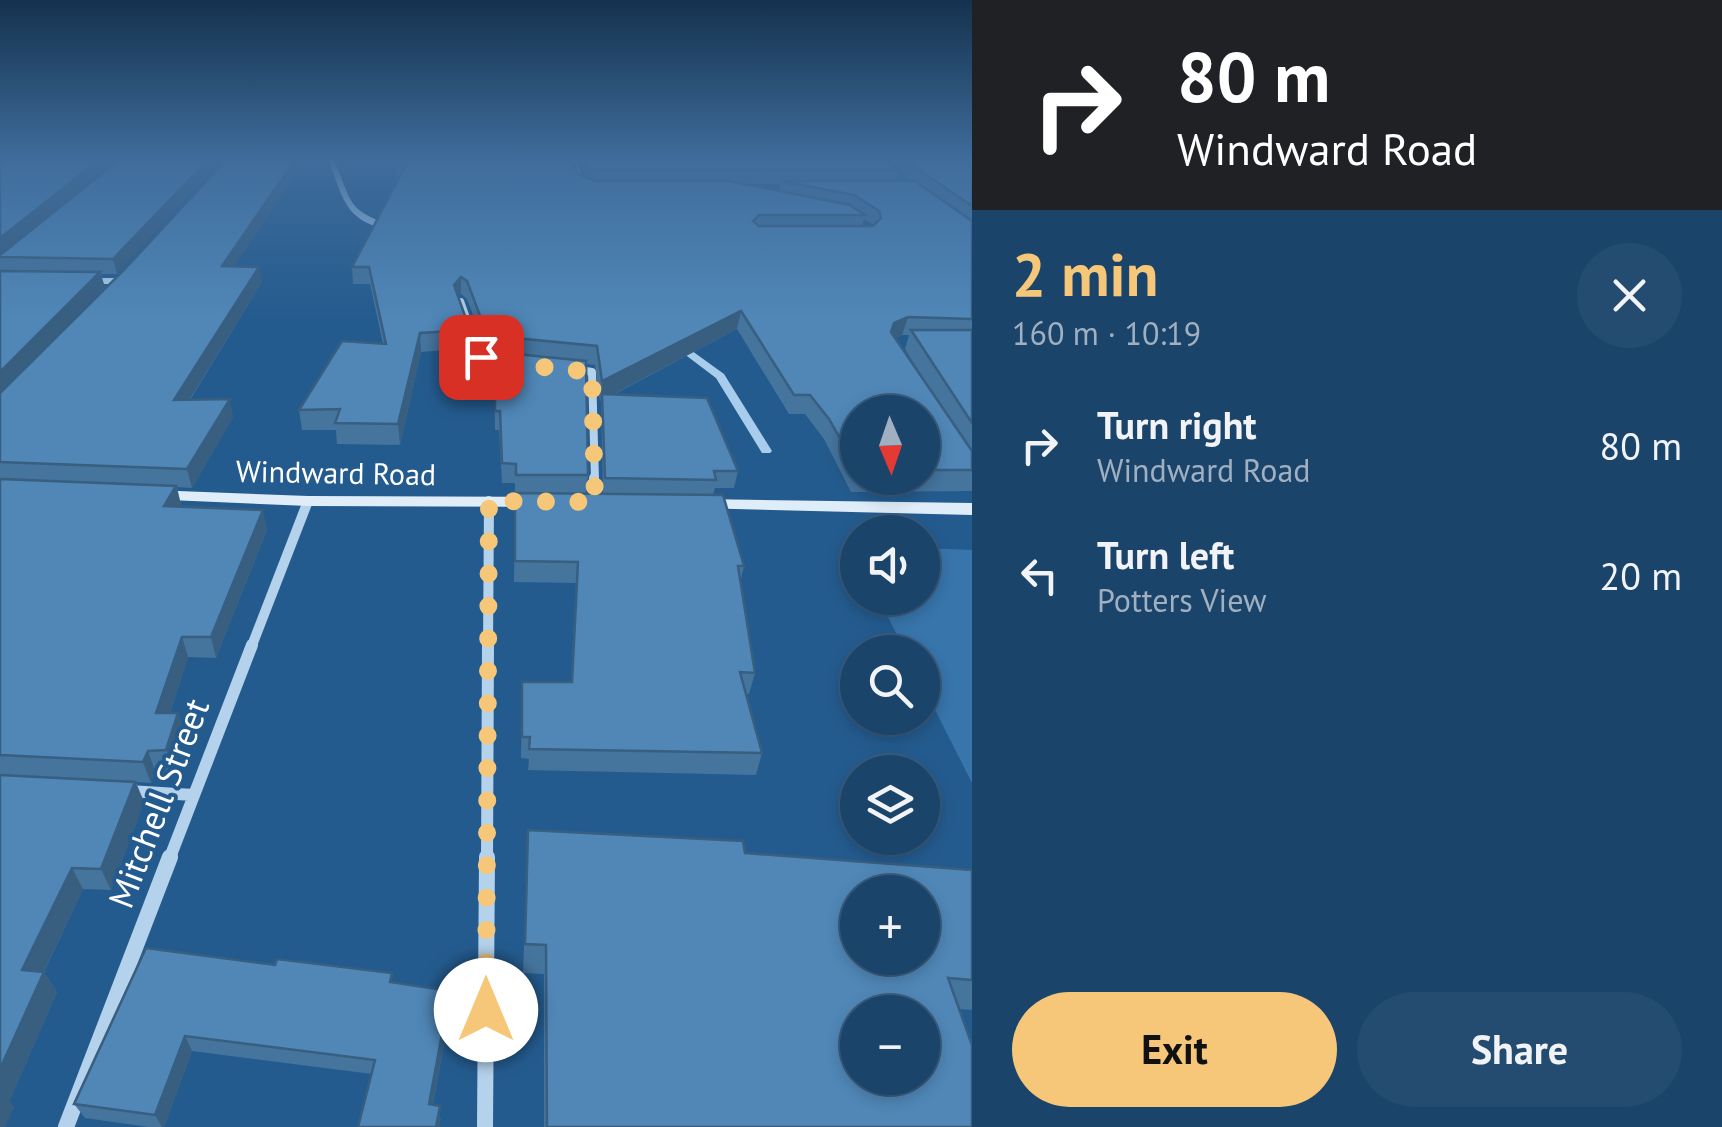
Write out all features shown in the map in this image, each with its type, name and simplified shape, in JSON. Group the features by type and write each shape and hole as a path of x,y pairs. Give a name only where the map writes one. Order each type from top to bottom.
{"main road":[{"name":"Windward Road","path":"135,494 308,501 587,502"},
{"path":"674,504 972,508"}],"street":[{"path":"109,295 135,268"},
{"path":"70,280 123,282"},
{"path":"461,301 481,357 511,364"},
{"path":"566,369 592,372 587,502"},
{"name":"Mitchell Street","path":"66,1127 308,501"},
{"path":"485,1127 489,501"},
{"path":"116,791 193,794"}],"shaded area":[{"path":"940,549 972,550 972,783 940,720 940,635 897,635 887,615 940,615"}],"building":[{"path":"0,213 32,213 0,238"},
{"path":"53,213 158,213 113,259 0,255"},
{"path":"177,213 259,213 222,266 259,267 174,400 230,399 187,469 0,462 0,393"},
{"path":"381,213 861,213 865,215 759,215 753,221 759,226 873,226 881,218 879,213 960,213 972,221 972,319 908,317 894,323 891,332 934,395 840,395 840,438 810,395 794,395 741,311 602,381 597,346 495,336 495,328 485,329 467,281 461,277 454,285 470,330 420,333 398,424 335,423 340,409 299,410 342,341 386,344 369,267 352,267"},
{"path":"0,271 100,272 0,372"},
{"path":"911,330 972,330 972,423"},
{"path":"495,352 586,361 588,475 516,475 516,464 502,463 500,411 495,411"},
{"path":"602,394 707,398 738,471 714,471 716,480 605,478"},
{"path":"940,404 972,451 972,470 940,470"},
{"path":"0,479 176,486 164,506 263,510 211,637 182,637 156,713 178,713 166,750 148,751 143,762 0,755"},
{"path":"515,493 723,495 744,566 738,566 755,673 740,672 762,753 529,749 530,737 522,737 522,682 572,682 578,562 515,561"},
{"path":"0,775 135,782 101,869 72,868 22,970 44,972 0,1069"},
{"path":"528,830 743,841 745,853 972,870 972,980 948,978 972,1045 972,1127 547,1127 546,945 525,944"},
{"path":"146,948 275,965 277,959 392,973 390,982 450,991 429,1104 440,1106 436,1127 358,1127 375,1060 185,1036 155,1115 74,1104"}],"waterway":[{"path":"356,213 390,228"},
{"path":"678,345 720,376 766,451"}],"route":[{"path":"481,357 493,362 592,372 595,502 489,501 486,1010"}]}
